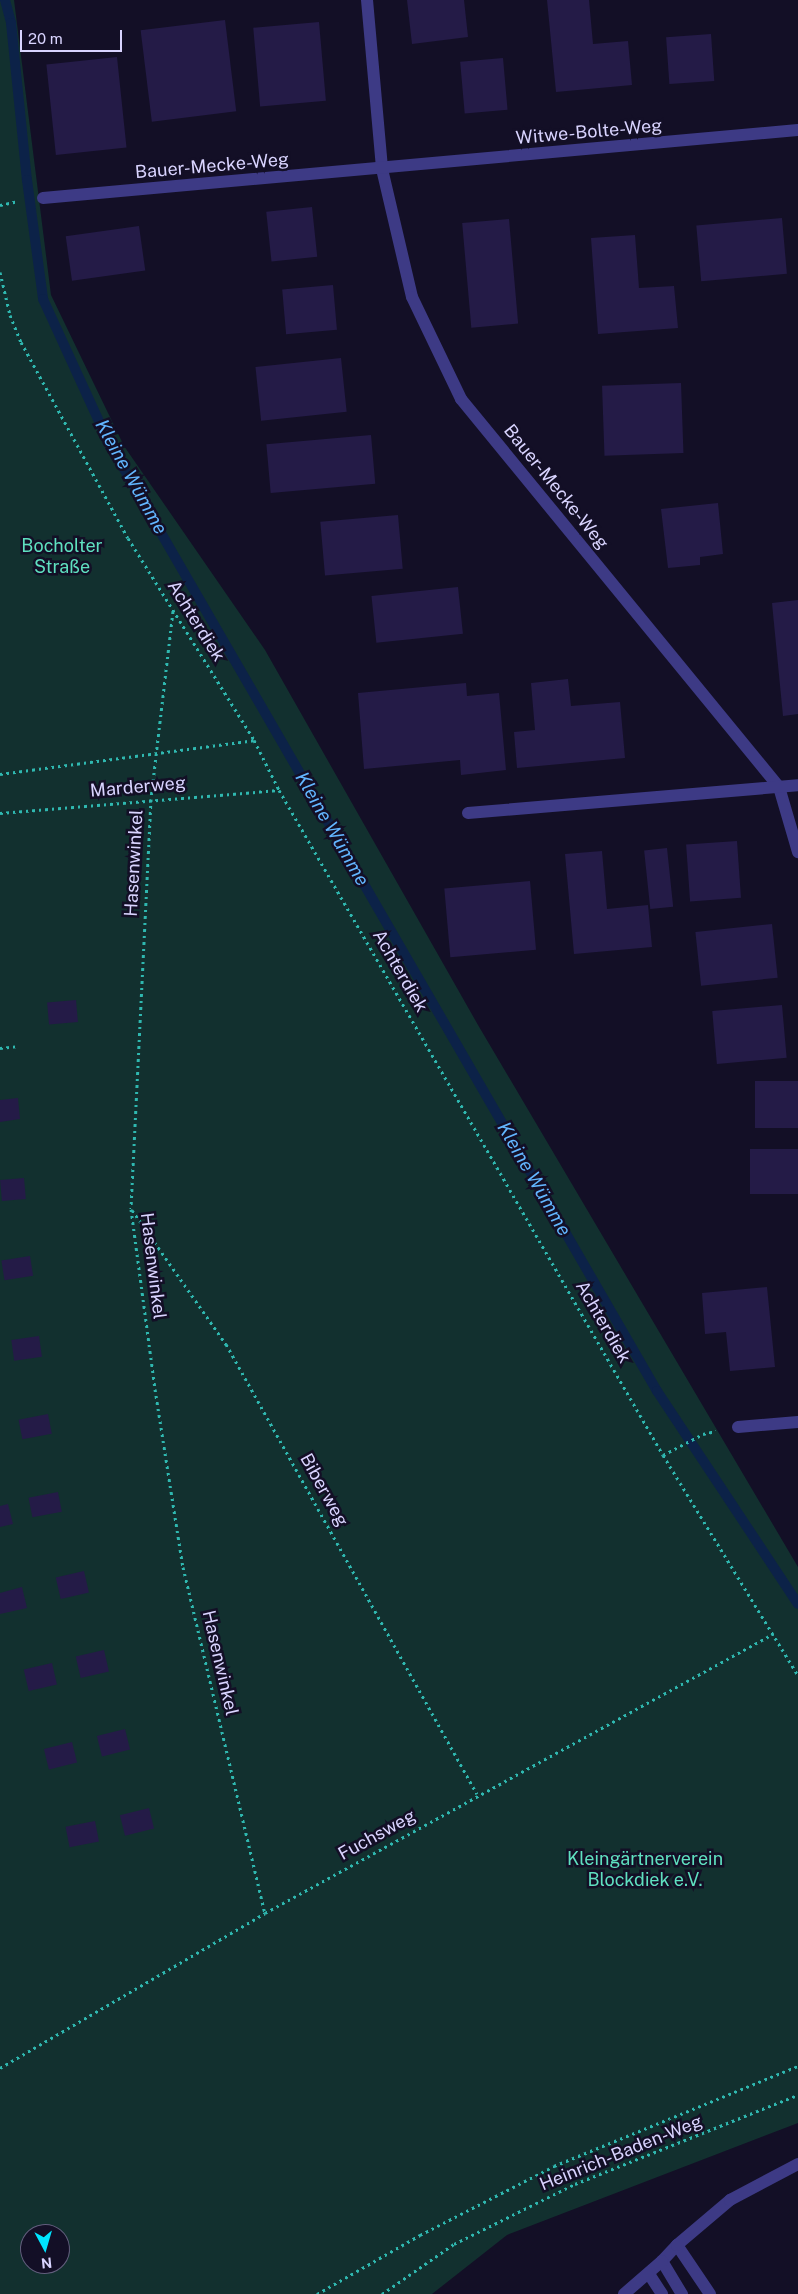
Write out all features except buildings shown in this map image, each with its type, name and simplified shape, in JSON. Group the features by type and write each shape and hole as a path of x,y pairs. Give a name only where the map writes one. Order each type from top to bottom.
{"street":[{"name":"Bauer-Mecke-Weg","path":"366,0 382,169 412,297 461,399 779,787 798,852"},
{"name":"Witwe-Bolte-Weg","path":"382,169 798,130"},
{"name":"Bauer-Mecke-Weg","path":"44,198 382,169"},
{"path":"468,813 798,785"},
{"path":"738,1427 798,1422"},
{"path":"632,2292 678,2245 730,2200 798,2164"},
{"path":"678,2245 710,2294"},
{"path":"662,2261 682,2294"},
{"path":"649,2274 662,2294"}],"path":[{"path":"0,205 12,203"},
{"name":"Achterdiek","path":"0,272 10,316 32,362 128,538 254,740 279,790 663,1455 798,1675"},
{"name":"Hasenwinkel","path":"173,611 151,799 132,1209 155,1389 183,1567 265,1913"},
{"path":"0,774 254,740"},
{"name":"Marderweg","path":"0,813 151,799 279,790"},
{"path":"0,1048 18,1046"},
{"name":"Biberweg","path":"132,1209 226,1344 477,1794"},
{"path":"663,1455 703,1434"},
{"name":"Fuchsweg","path":"0,2068 265,1913 477,1794 774,1634"},
{"path":"317,2294 420,2235 554,2166 798,2066"},
{"name":"Heinrich-Baden-Weg","path":"382,2294 454,2244 575,2184 697,2138 798,2095"}],"green space":[{"path":"0,0 14,0 51,295 124,446 265,650 478,1025 798,1567 798,2123 507,2235 432,2294 0,2294"}],"waterway":[{"name":"Kleine Wümme","path":"5,0 11,23 27,180 43,299 109,443 657,1391 798,1604"}],"park label":[{"name":"Bocholter Straße","path":"62,557"},
{"name":"Kleingärtnerverein Blockdiek e.V.","path":"645,1870"}]}
